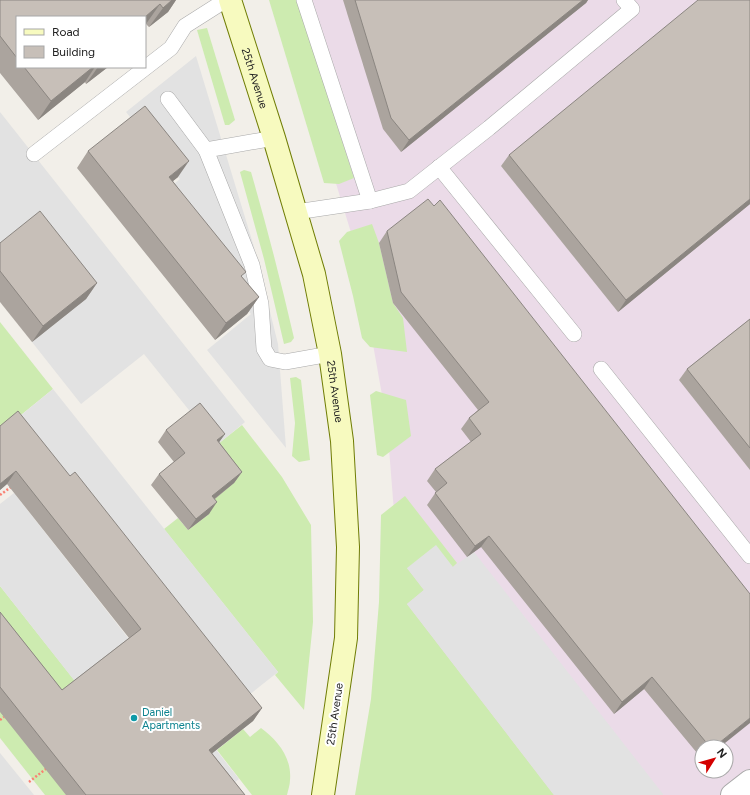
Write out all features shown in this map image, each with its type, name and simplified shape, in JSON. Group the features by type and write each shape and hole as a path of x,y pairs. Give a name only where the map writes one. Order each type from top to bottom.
{"street":[{"name":"25th Avenue","path":"230,0 274,138 314,274 330,354 342,441 348,555 346,638 323,795"},
{"path":"732,795 750,781"}],"lane":[{"path":"146,67 171,48 185,26 226,0"},
{"path":"304,0 370,201"},
{"path":"296,212 370,201 408,191 489,128 633,3"},
{"path":"34,154 145,68"},
{"path":"168,99 206,150 252,265 261,304 264,349 270,359 285,362 330,354"},
{"path":"206,150 274,138"},
{"path":"439,167 574,334"},
{"path":"601,369 750,556"}],"path":[{"path":"0,495 11,486"},
{"path":"0,720 4,717"},
{"path":"29,782 51,765"}],"shaded area":[{"path":"280,0 750,0 750,795 373,795 397,550 387,423 356,249"},
{"path":"196,56 254,247 278,344 286,448 207,350 251,314 233,292 162,194 180,179 126,112"},
{"path":"0,112 245,422 217,445 144,354 81,404 32,342 0,250"},
{"path":"53,389 278,672 239,703 9,425"},
{"path":"14,493 239,779 222,792 77,684 0,586 0,504"},
{"path":"436,545 453,567 474,552 663,795 554,795 407,604 424,590 407,568"},
{"path":"0,753 34,795 0,795"}],"green space":[{"path":"269,0 297,0 354,178 339,184 324,183"},
{"path":"207,28 235,120 229,125 225,125 197,30"},
{"path":"244,170 251,172 274,255 294,338 291,342 284,344 264,259 240,172"},
{"path":"372,224 379,243 393,303 403,318 407,352 370,347 362,338 339,241 347,232"},
{"path":"0,322 53,389 0,432"},
{"path":"296,377 301,380 310,460 299,462 292,456 295,423 290,378"},
{"path":"376,391 406,400 411,436 383,457 377,455 370,395"},
{"path":"242,425 282,477 311,525 313,622 304,710 275,675 278,672 164,529 178,518 188,530 209,514 209,451"},
{"path":"405,496 457,563 453,567 407,568 424,590 407,604 554,795 355,795 371,699 379,602 381,515"},
{"path":"0,586 165,795 45,795 0,738"},
{"path":"261,728 278,744 289,764 290,782 287,795 252,795 217,750 243,729 250,737"}],"building":[{"path":"0,0 172,0 163,8 160,4 146,16 16,16 16,57 0,36"},
{"path":"355,0 583,0 409,140 391,118"},
{"path":"698,0 750,0 750,199 626,300 509,155"},
{"path":"25,68 92,68 51,101"},
{"path":"145,106 189,161 169,177 246,272 241,276 259,297 226,323 88,151"},
{"path":"428,199 434,206 440,200 750,594 750,718 724,739 703,739 652,677 622,702 489,536 475,546 435,493 447,483 435,469 481,434 469,418 489,402 401,292 387,231"},
{"path":"40,211 97,283 43,326 0,271 0,243"},
{"path":"750,319 750,448 687,369"},
{"path":"200,403 225,434 217,440 242,472 212,496 217,502 196,519 159,474 185,453 166,430"},
{"path":"18,411 70,476 75,472 262,708 209,750 245,795 86,795 0,687 0,612 62,690 141,629 16,471 0,484 0,426"}],"place":[{"name":"Daniel Apartments","path":"134,718"}]}
